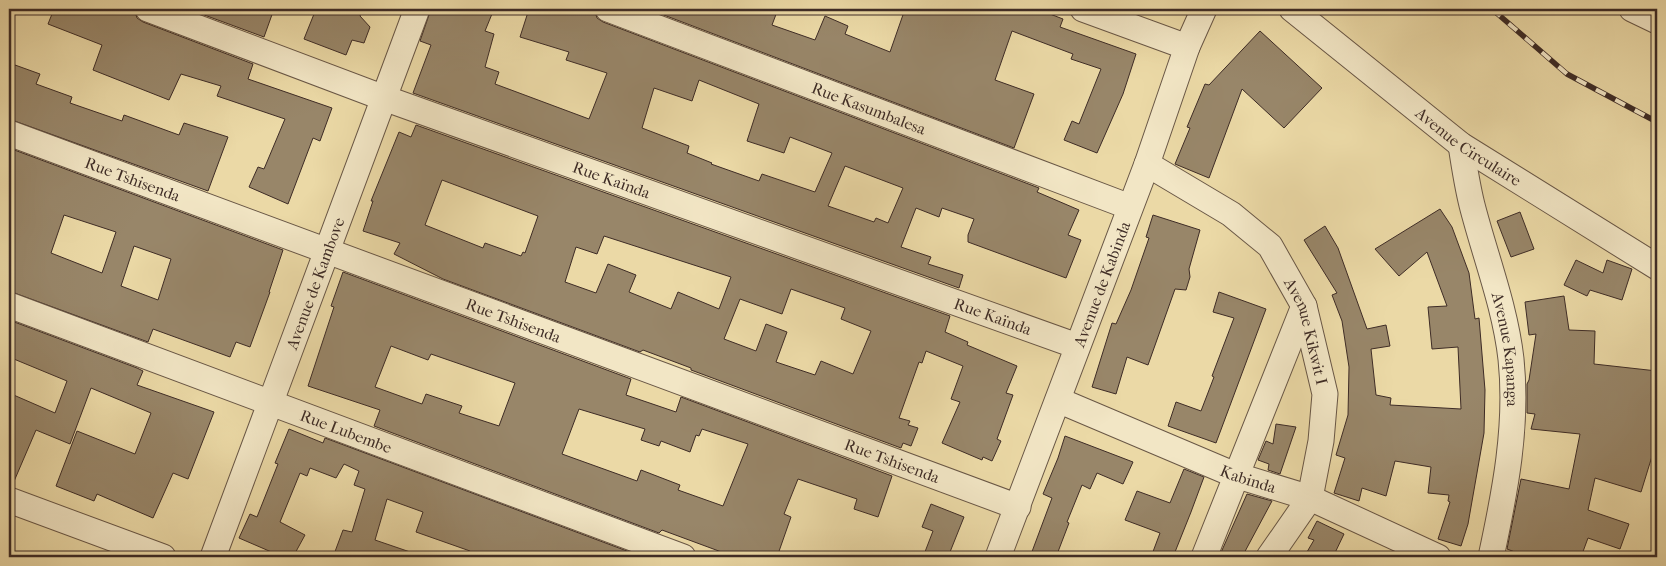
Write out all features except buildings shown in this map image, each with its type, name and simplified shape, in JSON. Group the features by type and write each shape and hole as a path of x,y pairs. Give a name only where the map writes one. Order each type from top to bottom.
{"street":[{"name":"Rue Kaïnda","path":"148,9 384,98 1077,346"},
{"name":"Avenue de Kambove","path":"213,557 326,249 417,9"},
{"name":"Rue Kasumbalesa","path":"608,9 1130,207"},
{"path":"1083,9 1187,46"},
{"name":"Avenue de Kabinda","path":"998,557 1147,164 1187,46 1204,9"},
{"name":"Avenue Circulaire","path":"1292,9 1461,145 1657,267"},
{"path":"1632,9 1657,21"},
{"name":"Rue Tshisenda","path":"9,134 326,249 1018,507"},
{"name":"Avenue Kapanga","path":"1461,145 1472,205 1491,265 1511,358 1513,432 1503,502 1491,557"},
{"name":"Avenue Kikwit I","path":"1147,164 1231,214 1270,246 1304,306 1325,394 1321,441 1310,498 1269,557"},
{"name":"Rue Lubembe","path":"9,306 683,557"},
{"path":"1204,557 1235,475 1304,306"},
{"name":"Kabinda","path":"1058,400 1235,475 1310,498 1438,557"},
{"path":"9,500 164,557"}],"railway":[{"path":"1492,9 1567,74 1657,122"}]}
